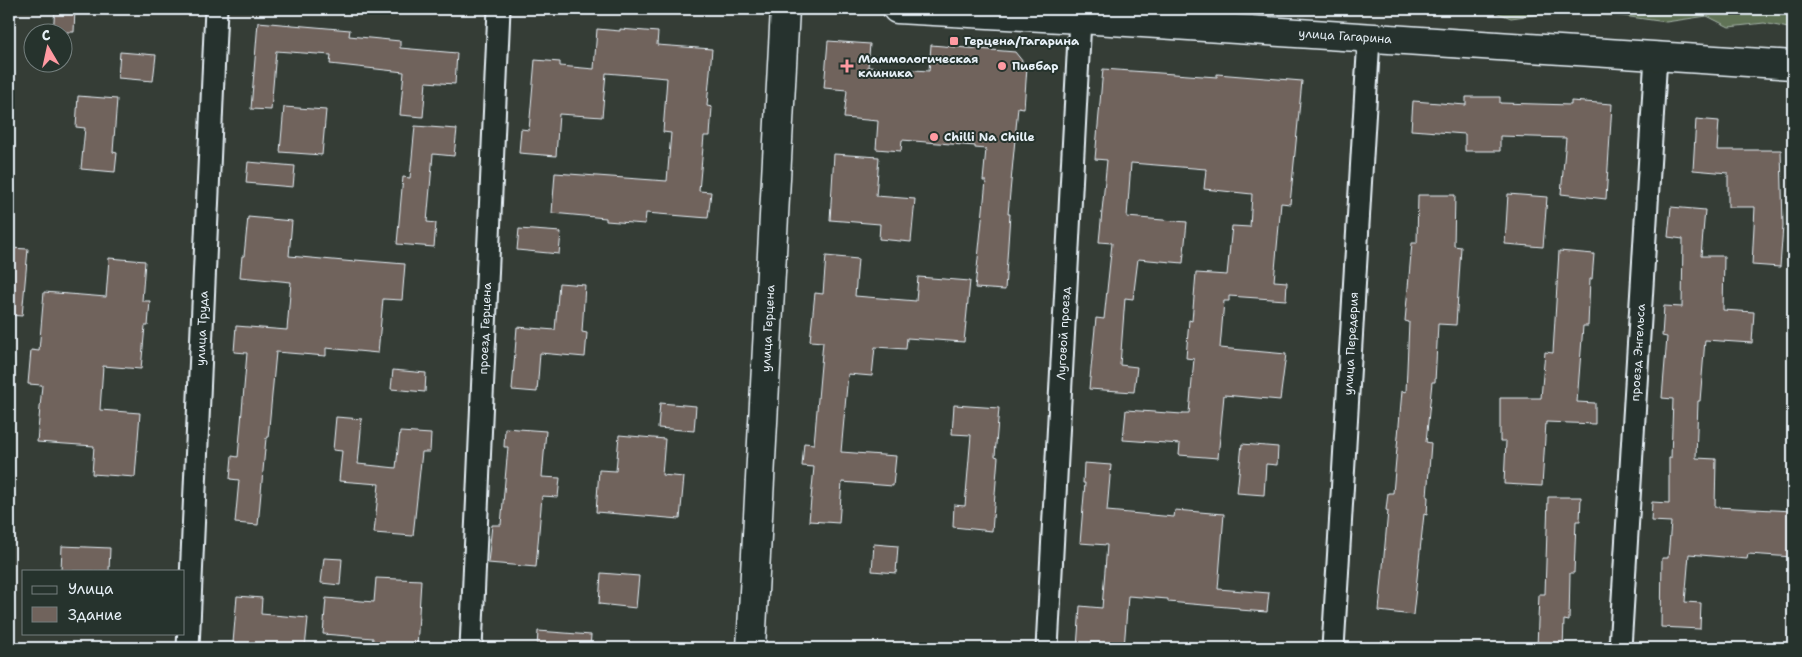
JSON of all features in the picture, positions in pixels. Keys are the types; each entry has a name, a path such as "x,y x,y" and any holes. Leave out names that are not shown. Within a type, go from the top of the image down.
{"street":[{"name":"улица Труда","path":"188,648 216,9"},
{"name":"проезд Герцена","path":"471,648 499,9"},
{"name":"улица Герцена","path":"751,648 784,9"},
{"name":"улица Гагарина","path":"897,9 1793,65"},
{"name":"Луговой проезд","path":"1047,648 1080,19"},
{"name":"улица Передерия","path":"1333,648 1369,38"},
{"name":"проезд Энгельса","path":"1620,648 1656,56"}],"green space":[{"path":"1488,9 1793,9 1793,29 1764,23 1729,27 1707,16 1666,22 1623,16 1555,12 1511,18"}],"building":[{"path":"55,9 75,9 74,32 72,32 72,22 54,22"},
{"path":"258,22 350,30 349,36 400,41 400,48 457,53 455,84 426,82 423,117 400,115 404,72 330,64 331,55 276,51 271,110 251,109"},
{"path":"597,29 658,32 657,45 712,49 707,106 712,107 710,136 704,136 699,191 711,192 708,218 646,213 645,224 606,221 606,218 552,213 555,173 667,181 671,133 663,132 667,78 606,73 602,117 559,114 556,156 519,153 521,129 529,130 535,60 560,62 560,66 594,69"},
{"path":"828,41 870,44 868,67 929,71 931,45 1015,52 1027,67 1024,108 1018,107 1008,214 1010,214 1005,290 975,288 986,181 983,181 986,149 975,148 975,146 902,140 901,151 876,149 878,121 844,118 847,90 824,88"},
{"path":"120,52 156,55 153,81 118,78"},
{"path":"1103,69 1217,77 1217,74 1302,81 1290,204 1281,203 1274,281 1287,282 1286,300 1229,296 1229,301 1224,301 1220,348 1286,354 1280,400 1224,395 1218,458 1179,455 1180,444 1123,440 1126,410 1189,413 1194,359 1186,358 1189,320 1192,321 1196,273 1227,275 1232,226 1250,227 1252,194 1204,189 1206,169 1131,163 1127,217 1187,222 1183,263 1138,259 1133,299 1125,298 1120,365 1137,367 1134,392 1089,389 1096,318 1104,319 1112,243 1099,242 1107,160 1095,159"},
{"path":"78,96 117,99 113,152 117,153 115,172 81,169 85,128 76,127"},
{"path":"1466,97 1500,97 1500,103 1571,105 1571,101 1612,104 1606,199 1561,194 1566,138 1500,136 1500,151 1465,151 1465,134 1411,130 1413,101 1466,105"},
{"path":"284,107 326,110 322,155 280,152"},
{"path":"1696,119 1719,121 1717,150 1781,150 1783,226 1780,267 1752,265 1755,207 1728,207 1728,173 1693,170"},
{"path":"415,126 457,129 454,156 433,154 427,222 436,223 434,247 397,244 403,177 410,178"},
{"path":"834,154 879,157 876,196 915,199 911,242 879,239 880,224 830,220"},
{"path":"248,162 295,166 293,187 246,183"},
{"path":"1508,194 1547,197 1543,247 1505,244"},
{"path":"1418,195 1455,195 1454,246 1461,247 1456,325 1438,324 1435,382 1432,382 1426,442 1431,443 1427,515 1424,514 1413,615 1379,611 1388,493 1393,493 1402,391 1406,392 1409,322 1405,321 1412,243 1417,243"},
{"path":"1671,207 1705,210 1701,256 1724,256 1723,310 1754,312 1752,343 1705,340 1700,401 1698,401 1696,458 1716,459 1715,507 1793,511 1793,557 1748,554 1747,559 1689,554 1685,602 1701,603 1700,629 1661,627 1662,558 1668,558 1671,522 1651,521 1652,502 1669,503 1669,458 1671,458 1673,399 1662,398 1667,337 1662,336 1664,306 1682,307 1683,239 1668,237"},
{"path":"248,217 292,221 289,256 405,264 402,300 383,299 378,353 326,348 326,356 276,352 258,525 235,523 239,480 230,479 232,456 238,457 247,353 234,352 236,326 287,330 291,282 240,277"},
{"path":"519,229 561,232 559,254 517,250"},
{"path":"9,248 28,249 22,316 9,315"},
{"path":"1559,251 1594,254 1592,279 1590,279 1588,326 1583,326 1577,402 1595,403 1595,424 1546,422 1542,486 1504,484 1506,441 1500,441 1500,398 1541,398 1545,352 1553,353"},
{"path":"826,256 858,259 855,296 916,301 918,277 970,281 964,342 907,338 906,349 875,347 872,376 848,374 841,452 896,456 893,486 842,482 839,523 809,521 814,467 802,466 804,443 814,444 823,342 810,341 815,293 823,294"},
{"path":"109,258 145,261 142,301 150,301 148,326 145,326 141,369 103,366 100,410 140,413 135,477 92,474 94,446 37,442 42,385 28,384 31,350 39,351 44,292 106,297"},
{"path":"559,283 585,285 582,332 587,333 585,357 540,353 537,392 512,390 517,327 555,330"},
{"path":"393,370 426,373 425,392 391,389"},
{"path":"660,403 696,406 694,431 658,428"},
{"path":"954,405 999,408 995,456 998,457 992,531 953,527 954,505 965,506 971,435 952,434"},
{"path":"336,417 362,419 358,464 396,468 400,432 431,434 430,452 422,452 413,536 374,533 379,484 339,481 342,451 333,450"},
{"path":"505,428 546,431 542,477 560,478 558,497 542,496 536,567 488,563 492,525 501,525 508,447 504,447"},
{"path":"619,435 665,439 662,475 684,477 680,519 596,512 599,470 616,471"},
{"path":"1242,444 1278,447 1277,465 1266,464 1264,495 1237,493"},
{"path":"1084,463 1111,465 1107,511 1174,517 1175,510 1224,514 1218,589 1269,593 1267,612 1168,602 1168,599 1128,596 1124,648 1077,648 1080,606 1102,608 1107,545 1080,543 1085,483 1083,483"},
{"path":"1548,497 1581,497 1580,521 1576,521 1574,573 1570,573 1569,621 1564,620 1563,648 1537,648 1539,594 1545,594"},
{"path":"874,544 898,546 896,573 872,571"},
{"path":"62,546 110,548 109,570 61,570"},
{"path":"324,558 342,559 340,585 321,583"},
{"path":"601,573 639,576 636,608 599,604"},
{"path":"376,578 421,580 417,648 372,648 373,638 323,634 326,598 374,602"},
{"path":"237,596 262,598 261,614 308,618 305,648 276,648 276,646 233,643"},
{"path":"538,631 591,635 590,648 537,648"}],"place":[{"name":"Герцена/Гагарина","path":"954,41"},
{"name":"Маммологическая клиника","path":"847,66"},
{"name":"Пивбар","path":"1002,66"},
{"name":"Chilli Na Chille","path":"934,137"}]}
